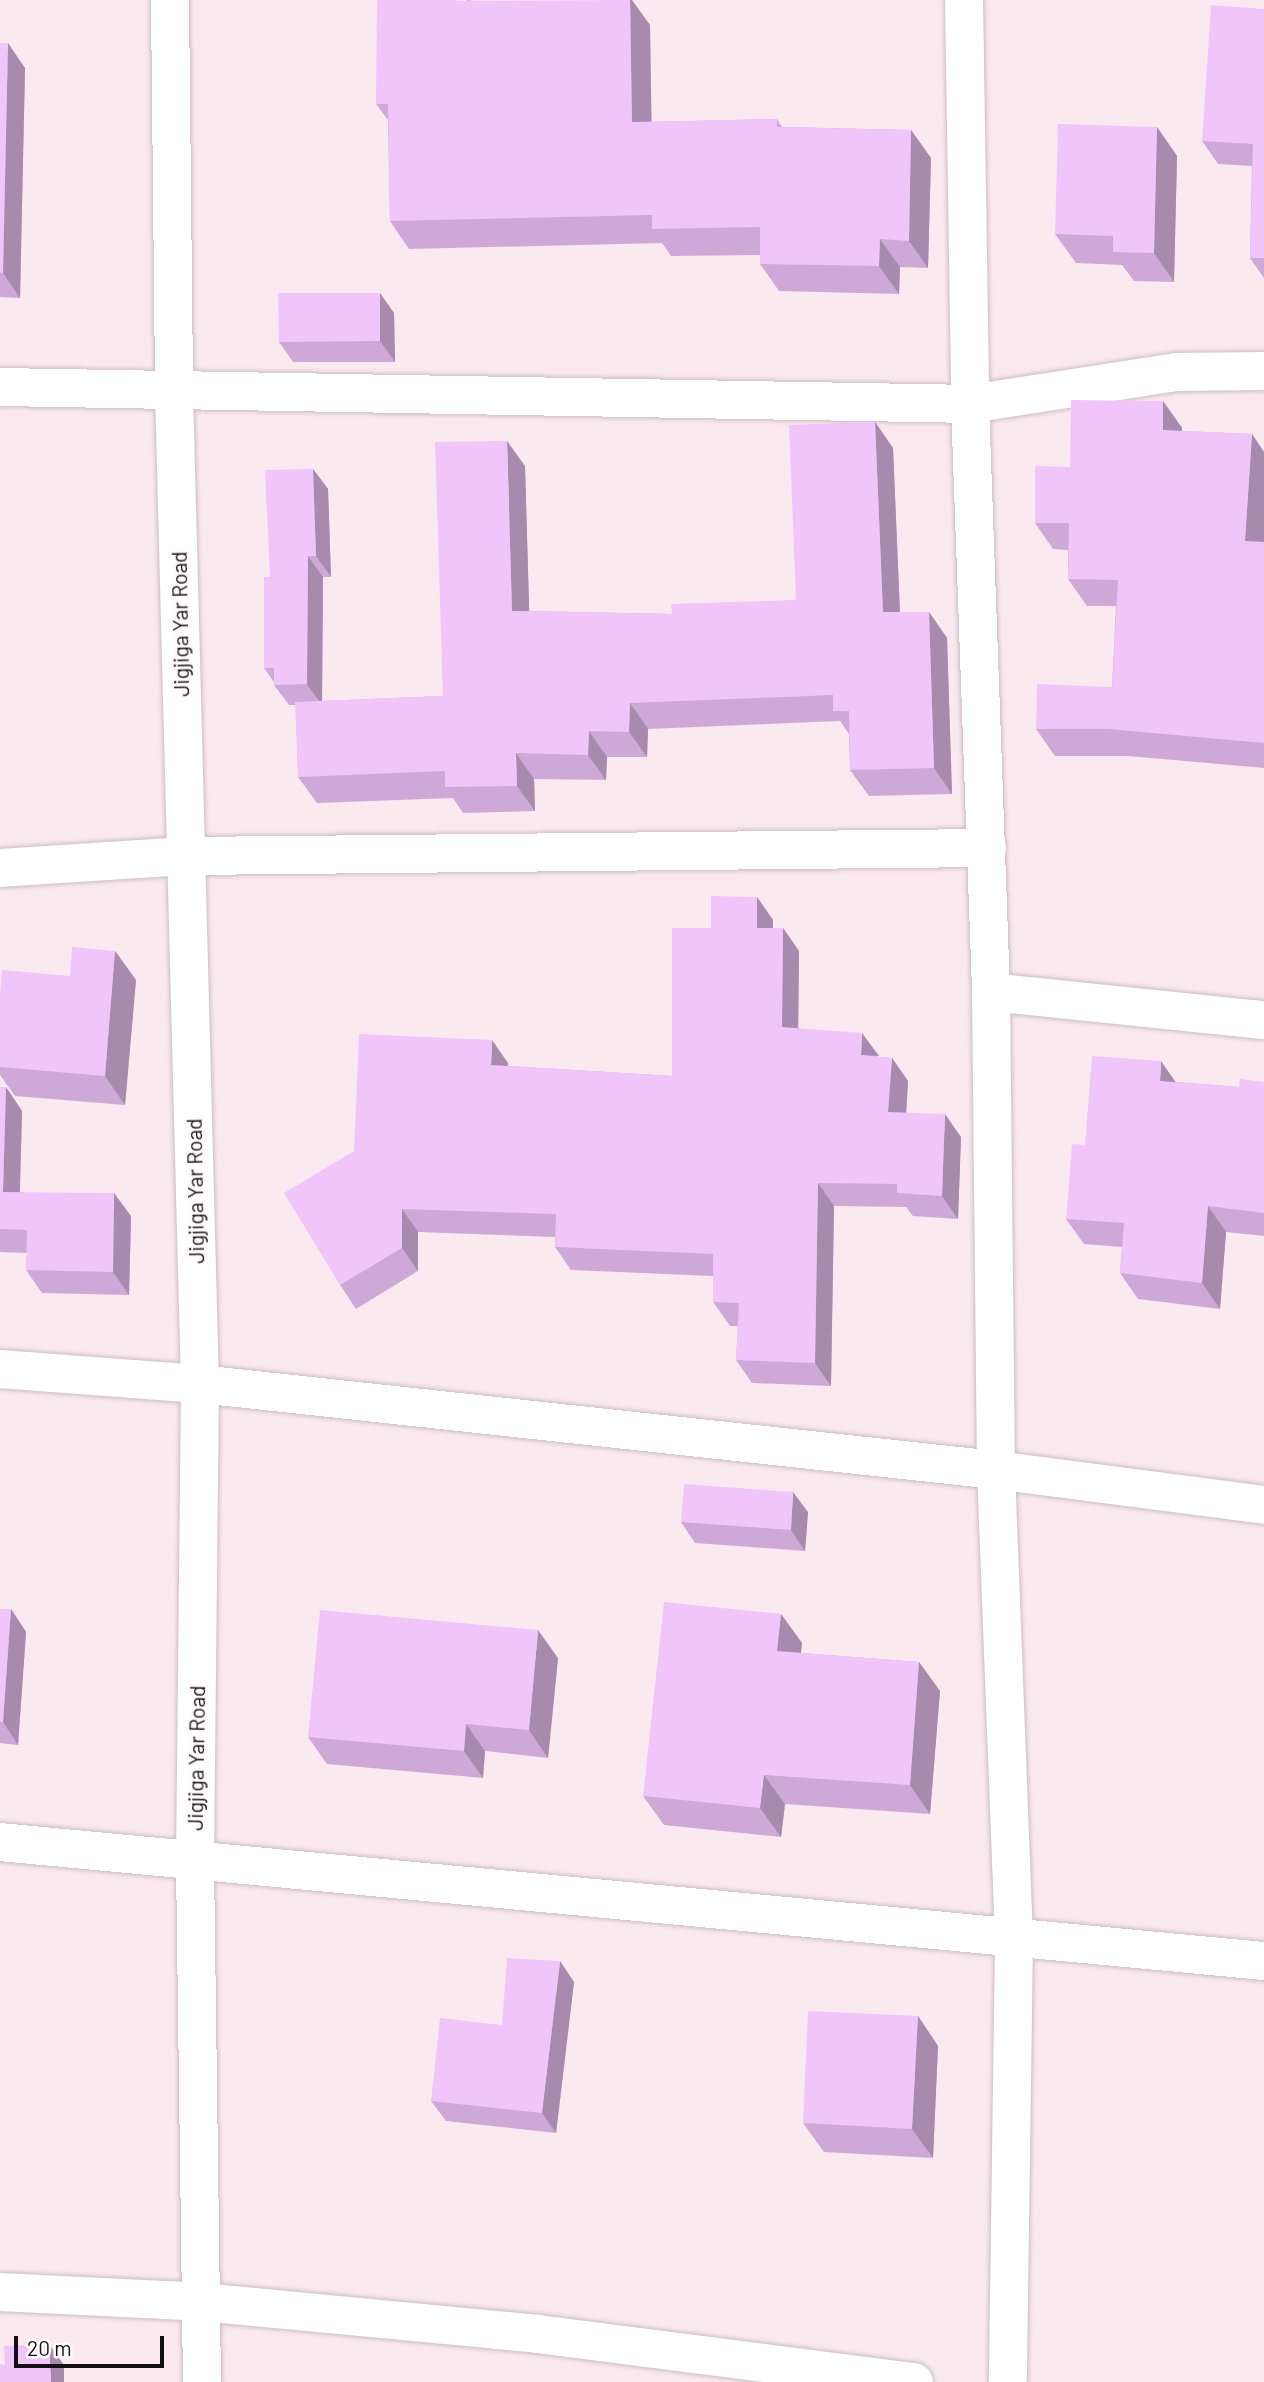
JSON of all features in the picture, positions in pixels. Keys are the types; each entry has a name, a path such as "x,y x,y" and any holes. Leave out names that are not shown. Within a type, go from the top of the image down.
{"street":[{"name":"Jigjiga Yar Road","path":"170,0 174,392 200,1384 195,1862 202,2382"},
{"path":"964,0 970,404 991,992 996,1471 1014,1940 1007,2382"},
{"path":"0,387 970,404 1177,372 1264,371"},
{"path":"0,868 186,856 987,848"},
{"path":"991,992 1264,1020"},
{"path":"0,1369 200,1384 996,1471 1264,1505"},
{"path":"0,1842 1014,1940 1264,1961"},
{"path":"0,2292 201,2302 538,2334 914,2382"}],"building":[{"path":"377,0 630,0 632,122 777,119 777,127 911,130 909,241 880,239 879,266 760,264 760,227 652,229 652,215 390,221 388,104 376,104"},
{"path":"1211,5 1264,9 1264,258 1250,258 1253,144 1202,141"},
{"path":"0,43 8,43 3,273 0,273"},
{"path":"1058,124 1157,127 1154,253 1113,252 1113,236 1055,234"},
{"path":"278,293 380,293 380,341 279,342"},
{"path":"1071,400 1163,401 1163,430 1252,434 1245,541 1264,542 1264,743 1109,729 1036,729 1037,684 1112,687 1118,580 1068,579 1069,523 1035,523 1035,466 1070,467"},
{"path":"875,422 883,612 929,612 934,768 850,770 849,711 833,711 833,695 630,703 629,732 589,731 588,755 516,753 517,786 445,787 445,771 298,777 295,702 443,696 435,442 507,441 512,611 672,614 671,604 796,600 789,425"},
{"path":"313,469 316,556 308,556 307,684 274,685 274,668 264,668 264,577 270,577 265,470"},
{"path":"711,896 757,897 757,928 783,928 782,1027 862,1033 861,1055 892,1058 888,1112 945,1114 942,1196 897,1193 897,1184 818,1183 815,1363 736,1360 739,1303 713,1302 713,1254 555,1247 556,1214 402,1209 402,1248 340,1285 284,1193 354,1151 359,1034 492,1040 491,1065 672,1076 672,928 711,928"},
{"path":"72,947 115,951 105,1076 0,1067 2,970 70,976"},
{"path":"1092,1056 1161,1061 1160,1081 1239,1087 1240,1079 1264,1082 1264,1213 1208,1206 1202,1283 1120,1273 1124,1223 1066,1219 1072,1144 1085,1145"},
{"path":"0,1087 6,1087 3,1192 114,1193 113,1272 26,1270 27,1230 0,1229"},
{"path":"684,1484 793,1492 791,1530 681,1522"},
{"path":"664,1602 781,1614 777,1651 919,1662 910,1785 764,1775 760,1808 643,1796"},
{"path":"0,1609 11,1609 3,1722 0,1722"},
{"path":"320,1610 538,1630 529,1730 466,1724 464,1751 308,1737"},
{"path":"507,1958 560,1961 542,2113 431,2101 440,2018 502,2025"},
{"path":"808,2011 918,2016 912,2129 803,2123"},
{"path":"49,2344 51,2382 0,2382 0,2364 5,2365 4,2346"}]}
